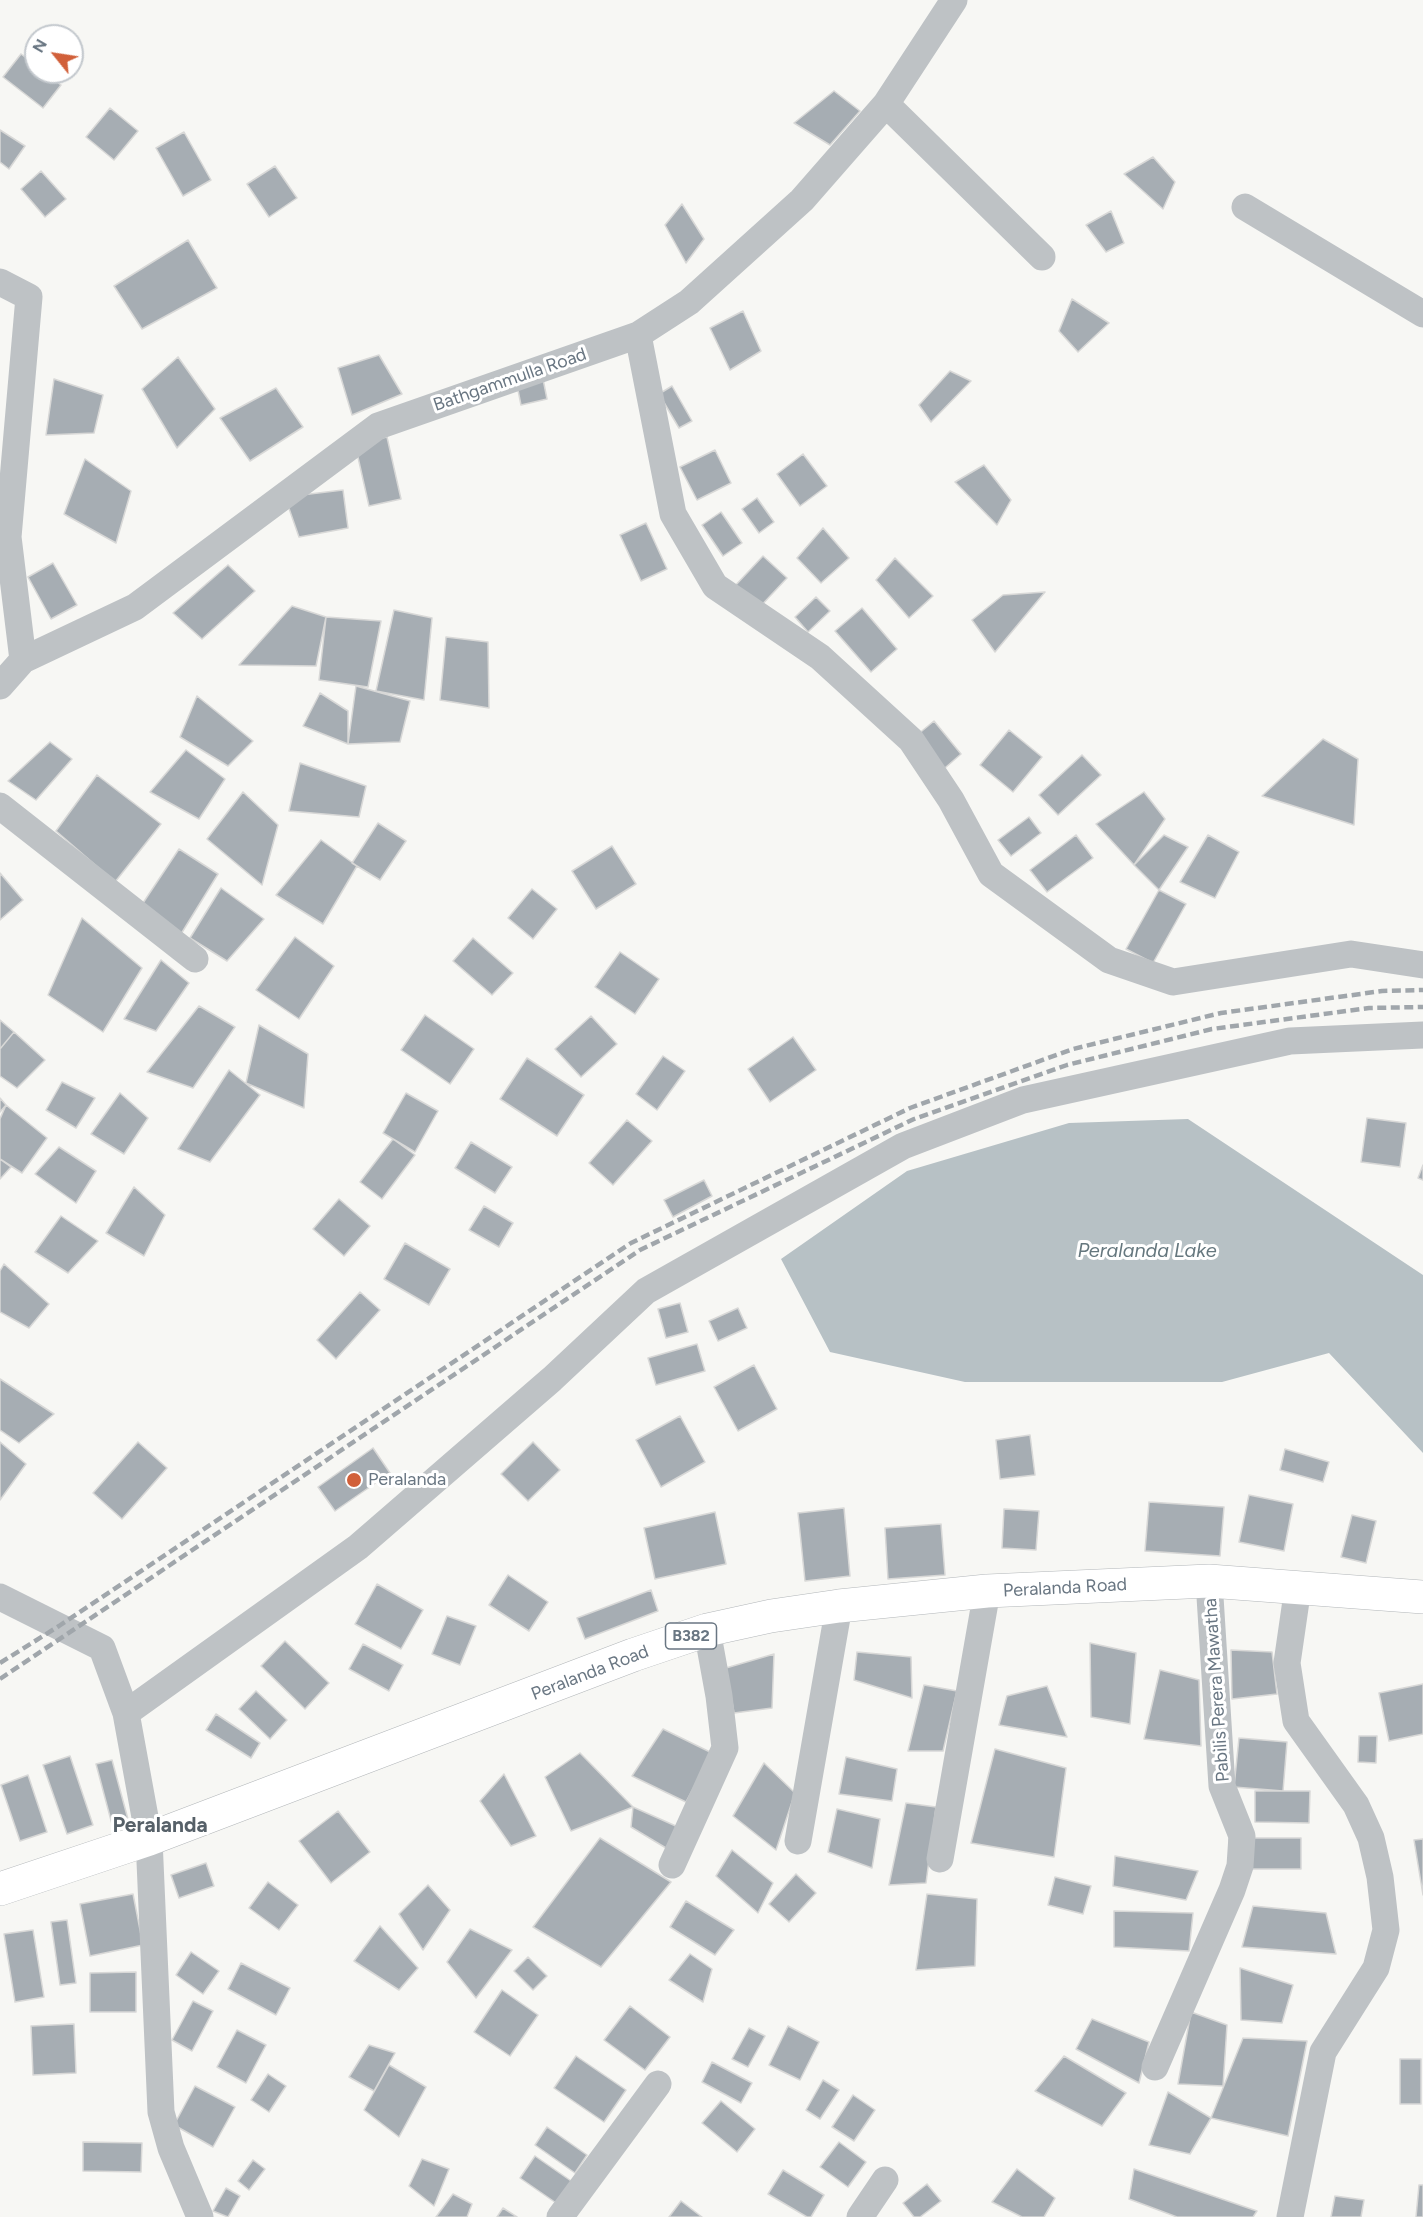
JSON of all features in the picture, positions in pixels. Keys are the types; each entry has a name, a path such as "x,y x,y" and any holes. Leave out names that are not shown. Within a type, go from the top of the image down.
{"main road":[{"name":"Peralanda Road","path":"0,1889 149,1839 633,1655 707,1630 771,1616 839,1606 987,1591 1209,1581 1423,1597"}],"street":[{"name":"Bathgammulla Road","path":"0,686 23,660 135,607 378,426 638,335 689,302 802,200 886,104 954,0"},
{"path":"886,104 1042,257"},
{"path":"1245,207 1423,314"},
{"path":"0,282 29,297 8,537 23,660"},
{"path":"638,335 673,514 715,586 820,657 911,740 951,800 991,874 1109,960 1173,982 1351,954 1423,965"},
{"path":"0,806 195,959"},
{"path":"126,1713 358,1548 552,1379 646,1291 903,1146 1023,1100 1290,1041 1423,1035"},
{"name":"Pabilis Perera Mawatha","path":"1155,2067 1232,1890 1239,1866 1242,1836 1222,1786 1209,1581"},
{"path":"1290,2217 1323,2052 1376,1968 1386,1930 1380,1877 1371,1838 1356,1805 1296,1722 1287,1663 1298,1587"},
{"path":"940,1858 987,1591"},
{"path":"0,1596 102,1648 126,1713 149,1839 161,2112 171,2148 200,2217"},
{"path":"798,1841 839,1606"},
{"path":"672,1865 725,1748 719,1696 707,1630"},
{"path":"560,2217 658,2084"},
{"path":"860,2217 885,2180"}],"water":[{"name":"Peralanda Lake","path":"1188,1119 1423,1275 1423,1453 1329,1353 1222,1382 965,1382 830,1352 781,1259 907,1171 1069,1123"}],"building":[{"path":"21,54 24,56 24,84 61,85 43,108 3,77"},
{"path":"834,91 860,111 830,145 794,123"},
{"path":"110,108 138,131 114,160 86,137"},
{"path":"0,130 25,146 9,169 0,162"},
{"path":"184,132 211,180 183,196 156,148"},
{"path":"1153,157 1175,182 1163,209 1124,174"},
{"path":"275,166 297,198 269,217 247,184"},
{"path":"41,171 66,199 45,217 21,189"},
{"path":"682,204 704,239 686,263 665,225"},
{"path":"1111,211 1124,243 1106,252 1086,225"},
{"path":"188,240 217,288 142,329 114,286"},
{"path":"1072,299 1109,323 1078,352 1059,331"},
{"path":"743,311 761,351 730,370 710,328"},
{"path":"379,355 402,394 352,415 338,368"},
{"path":"178,357 215,409 177,448 142,389"},
{"path":"541,369 547,399 521,405 515,375"},
{"path":"950,371 971,381 931,422 919,405"},
{"path":"54,379 103,395 94,433 46,435"},
{"path":"672,386 692,421 679,428 659,394"},
{"path":"276,388 303,427 250,461 220,418"},
{"path":"387,437 401,499 369,506 355,444"},
{"path":"715,450 731,483 697,500 680,467"},
{"path":"803,454 827,486 800,506 777,474"},
{"path":"85,459 131,491 116,543 64,514"},
{"path":"984,465 1011,500 997,525 955,482"},
{"path":"343,490 348,528 299,537 285,497"},
{"path":"757,498 774,522 759,533 742,509"},
{"path":"721,512 742,543 723,556 702,525"},
{"path":"646,523 667,569 641,581 620,535"},
{"path":"823,528 849,558 821,583 797,558"},
{"path":"763,556 787,578 757,610 733,588"},
{"path":"895,558 933,596 909,618 876,580"},
{"path":"53,563 77,605 51,619 28,577"},
{"path":"228,565 255,591 202,639 173,613"},
{"path":"1045,592 995,652 972,620 1003,595"},
{"path":"816,597 830,611 808,632 795,617"},
{"path":"292,606 326,617 316,666 239,665"},
{"path":"862,608 897,649 871,672 835,631"},
{"path":"394,610 432,618 424,700 376,691"},
{"path":"326,617 381,621 368,687 319,680"},
{"path":"446,637 488,642 489,708 440,700"},
{"path":"356,686 410,701 400,742 348,744"},
{"path":"320,693 348,711 348,744 303,726"},
{"path":"197,696 253,741 228,766 180,737"},
{"path":"934,721 961,754 938,774 911,740"},
{"path":"1009,730 1042,757 1013,792 980,765"},
{"path":"1323,739 1358,759 1354,825 1262,796"},
{"path":"50,742 72,759 36,800 8,781"},
{"path":"186,750 225,779 199,819 150,792"},
{"path":"1082,755 1101,775 1058,815 1039,795"},
{"path":"300,763 366,786 359,817 289,811"},
{"path":"97,775 161,824 115,882 56,831"},
{"path":"243,792 278,825 262,885 207,839"},
{"path":"1144,792 1165,819 1134,865 1096,824"},
{"path":"1029,817 1041,833 1011,856 998,840"},
{"path":"378,823 406,841 380,880 352,863"},
{"path":"1076,835 1093,858 1047,892 1030,870"},
{"path":"1164,835 1188,847 1159,890 1134,865"},
{"path":"1208,835 1239,852 1215,898 1180,882"},
{"path":"321,840 357,866 323,924 276,895"},
{"path":"612,846 636,884 596,909 572,871"},
{"path":"179,849 218,874 181,934 141,906"},
{"path":"0,873 23,900 0,920"},
{"path":"221,888 264,919 227,961 190,938"},
{"path":"532,889 557,909 533,939 508,918"},
{"path":"1159,890 1186,904 1153,963 1126,949"},
{"path":"82,918 142,968 103,1032 48,995"},
{"path":"295,937 334,966 299,1019 256,990"},
{"path":"473,938 513,973 492,995 453,961"},
{"path":"620,952 659,979 635,1014 595,987"},
{"path":"161,960 189,983 156,1031 124,1019"},
{"path":"199,1006 235,1027 193,1088 147,1072"},
{"path":"425,1015 474,1049 450,1084 401,1050"},
{"path":"591,1016 617,1044 581,1077 555,1049"},
{"path":"0,1020 14,1032 0,1049"},
{"path":"259,1025 308,1054 304,1108 246,1083"},
{"path":"14,1032 45,1060 17,1088 0,1076 0,1049"},
{"path":"793,1037 816,1070 770,1102 748,1069"},
{"path":"663,1056 685,1071 657,1110 636,1094"},
{"path":"527,1058 584,1095 557,1136 500,1099"},
{"path":"229,1070 260,1095 210,1162 178,1149"},
{"path":"62,1082 95,1098 76,1128 46,1110"},
{"path":"120,1093 148,1118 124,1154 91,1134"},
{"path":"406,1093 438,1111 415,1152 383,1133"},
{"path":"0,1098 6,1105 0,1112"},
{"path":"6,1105 47,1138 22,1173 0,1159 0,1119"},
{"path":"1367,1118 1406,1123 1400,1167 1361,1162"},
{"path":"627,1120 652,1141 613,1185 589,1163"},
{"path":"393,1139 415,1155 382,1199 360,1182"},
{"path":"471,1142 512,1167 495,1193 455,1168"},
{"path":"59,1147 96,1171 76,1203 35,1174"},
{"path":"0,1159 11,1167 0,1179"},
{"path":"1423,1165 1423,1180 1418,1178"},
{"path":"704,1180 712,1196 673,1217 664,1200"},
{"path":"134,1187 165,1215 144,1256 106,1233"},
{"path":"339,1199 370,1226 344,1256 313,1229"},
{"path":"484,1206 513,1223 499,1247 469,1230"},
{"path":"61,1216 98,1241 68,1273 35,1252"},
{"path":"405,1243 450,1269 429,1305 384,1279"},
{"path":"4,1264 49,1304 29,1328 0,1312 0,1271"},
{"path":"360,1292 380,1310 336,1359 317,1340"},
{"path":"680,1303 688,1332 666,1338 658,1309"},
{"path":"738,1308 747,1328 718,1341 709,1321"},
{"path":"697,1344 705,1371 656,1385 648,1358"},
{"path":"754,1365 777,1409 738,1431 714,1387"},
{"path":"0,1379 54,1414 19,1443 0,1430"},
{"path":"680,1416 705,1462 661,1487 636,1440"},
{"path":"1030,1435 1035,1475 1000,1479 996,1440"},
{"path":"0,1442 26,1464 0,1500"},
{"path":"138,1442 167,1468 122,1519 93,1493"},
{"path":"533,1442 560,1470 528,1501 501,1474"},
{"name":"Peralanda","path":"373,1448 390,1473 335,1511 318,1487"},
{"path":"1285,1449 1329,1462 1323,1482 1280,1470"},
{"path":"1249,1495 1293,1504 1284,1551 1239,1542"},
{"path":"1149,1502 1224,1507 1220,1556 1145,1551"},
{"path":"844,1508 850,1576 805,1581 798,1513"},
{"path":"1004,1509 1039,1511 1036,1550 1002,1548"},
{"path":"715,1512 726,1564 655,1579 644,1528"},
{"path":"1352,1515 1376,1521 1366,1563 1341,1557"},
{"path":"941,1524 945,1575 888,1579 885,1528"},
{"path":"508,1575 548,1602 529,1631 489,1605"},
{"path":"377,1584 423,1610 401,1649 355,1624"},
{"path":"651,1590 658,1611 585,1639 577,1618"},
{"path":"447,1616 476,1626 460,1665 432,1654"},
{"path":"285,1641 329,1683 305,1709 261,1666"},
{"path":"1090,1643 1136,1653 1130,1724 1091,1717"},
{"path":"363,1644 403,1665 389,1691 349,1669"},
{"path":"1231,1650 1272,1652 1277,1694 1232,1699"},
{"path":"857,1652 911,1657 912,1698 854,1680"},
{"path":"774,1654 772,1708 734,1713 726,1668"},
{"path":"1160,1670 1199,1680 1201,1746 1144,1739"},
{"path":"1423,1684 1423,1734 1389,1741 1379,1693"},
{"path":"924,1685 957,1691 943,1751 908,1751"},
{"path":"1047,1686 1067,1737 999,1725 1007,1696"},
{"path":"256,1691 287,1720 270,1739 239,1709"},
{"path":"216,1714 260,1743 251,1758 206,1730"},
{"path":"663,1729 712,1753 686,1802 632,1776"},
{"path":"1359,1736 1377,1736 1376,1763 1358,1762"},
{"path":"1239,1738 1287,1742 1283,1791 1234,1787"},
{"path":"995,1749 1066,1768 1054,1857 971,1843"},
{"path":"580,1753 633,1807 571,1831 545,1777"},
{"path":"70,1756 93,1825 67,1834 43,1765"},
{"path":"846,1757 897,1769 892,1801 839,1794"},
{"path":"112,1760 129,1823 113,1828 96,1764"},
{"path":"764,1763 795,1793 776,1850 733,1816"},
{"path":"504,1774 536,1836 511,1846 480,1801"},
{"path":"28,1775 47,1832 20,1841 1,1785"},
{"path":"1255,1791 1310,1791 1309,1823 1255,1822"},
{"path":"906,1803 936,1807 926,1883 889,1885"},
{"path":"633,1807 678,1827 666,1848 631,1827"},
{"path":"837,1809 880,1819 872,1868 828,1852"},
{"path":"338,1811 370,1852 331,1883 299,1841"},
{"path":"600,1838 671,1882 601,1967 533,1927"},
{"path":"1229,1838 1301,1838 1301,1869 1229,1869"},
{"path":"1423,1839 1423,1895 1414,1840"},
{"path":"732,1850 773,1883 758,1913 716,1876"},
{"path":"1115,1856 1198,1871 1186,1900 1113,1886"},
{"path":"206,1863 214,1886 179,1898 171,1875"},
{"path":"796,1874 816,1893 789,1922 769,1904"},
{"path":"1055,1877 1091,1886 1083,1914 1048,1905"},
{"path":"268,1882 298,1905 279,1930 249,1908"},
{"path":"428,1885 450,1910 423,1950 399,1914"},
{"path":"133,1894 143,1945 90,1956 80,1904"},
{"path":"927,1894 977,1899 975,1966 916,1970"},
{"path":"686,1901 734,1930 715,1955 670,1927"},
{"path":"1253,1906 1326,1913 1336,1954 1242,1947"},
{"path":"1114,1911 1193,1913 1189,1951 1114,1947"},
{"path":"67,1920 76,1983 60,1985 51,1922"},
{"path":"380,1926 418,1968 399,1990 354,1961"},
{"path":"470,1929 512,1950 476,1998 447,1962"},
{"path":"33,1930 44,1997 15,2002 4,1934"},
{"path":"191,1952 219,1971 203,1994 176,1975"},
{"path":"690,1954 712,1969 703,2002 669,1980"},
{"path":"528,1957 547,1976 533,1990 514,1971"},
{"path":"241,1963 290,1988 276,2015 228,1989"},
{"path":"1240,1968 1293,1985 1282,2023 1241,2020"},
{"path":"136,1972 136,2012 90,2012 90,1973"},
{"path":"502,1990 538,2015 510,2056 474,2032"},
{"path":"193,2001 213,2011 192,2051 172,2040"},
{"path":"630,2006 670,2037 645,2070 604,2040"},
{"path":"1191,2012 1227,2025 1223,2086 1178,2084"},
{"path":"1092,2019 1149,2042 1139,2083 1076,2049"},
{"path":"74,2024 76,2073 33,2075 31,2026"},
{"path":"788,2026 819,2042 800,2080 769,2065"},
{"path":"749,2028 765,2036 748,2067 732,2059"},
{"path":"237,2030 266,2045 246,2083 217,2067"},
{"path":"1243,2038 1307,2041 1288,2136 1211,2118"},
{"path":"369,2045 395,2053 374,2091 349,2077"},
{"path":"576,2056 626,2090 604,2122 554,2088"},
{"path":"1064,2056 1126,2093 1102,2126 1035,2091"},
{"path":"1400,2059 1421,2059 1421,2104 1400,2104"},
{"path":"712,2062 752,2083 741,2103 702,2082"},
{"path":"389,2065 426,2087 399,2137 364,2110"},
{"path":"268,2074 286,2086 269,2112 251,2100"},
{"path":"823,2080 839,2090 820,2119 806,2110"},
{"path":"195,2086 235,2107 213,2147 174,2125"},
{"path":"1168,2092 1211,2118 1190,2154 1149,2145"},
{"path":"853,2095 875,2110 854,2141 832,2127"},
{"path":"721,2101 755,2129 737,2152 702,2123"},
{"path":"547,2127 587,2155 575,2173 535,2145"},
{"path":"83,2142 142,2143 141,2172 83,2171"},
{"path":"839,2142 866,2162 848,2187 820,2167"},
{"path":"535,2156 574,2183 559,2205 520,2178"},
{"path":"422,2159 449,2169 434,2206 409,2186"},
{"path":"253,2160 265,2169 249,2190 238,2181"},
{"path":"1017,2169 1055,2198 1044,2217 1022,2217 992,2202"},
{"path":"1134,2169 1257,2211 1253,2217 1177,2217 1129,2199"},
{"path":"783,2170 824,2195 811,2217 807,2217 768,2194"},
{"path":"927,2184 941,2201 920,2217 914,2217 903,2203"},
{"path":"1419,2185 1423,2185 1423,2217 1416,2217"},
{"path":"226,2188 240,2196 228,2217 213,2211"},
{"path":"453,2194 472,2204 467,2217 436,2217"},
{"path":"1335,2196 1364,2200 1361,2217 1331,2217"},
{"path":"681,2201 702,2217 669,2217"},
{"path":"503,2208 517,2217 497,2217"}],"railway":[{"path":"0,1663 59,1626 631,1243 910,1108 1073,1049 1221,1013 1382,991 1423,990"},
{"path":"0,1679 640,1250 914,1119 1067,1065 1212,1029 1369,1008 1423,1007"}],"place":[{"name":"Peralanda","path":"354,1480"}],"district":[{"name":"Peralanda","path":"160,1826"}]}
